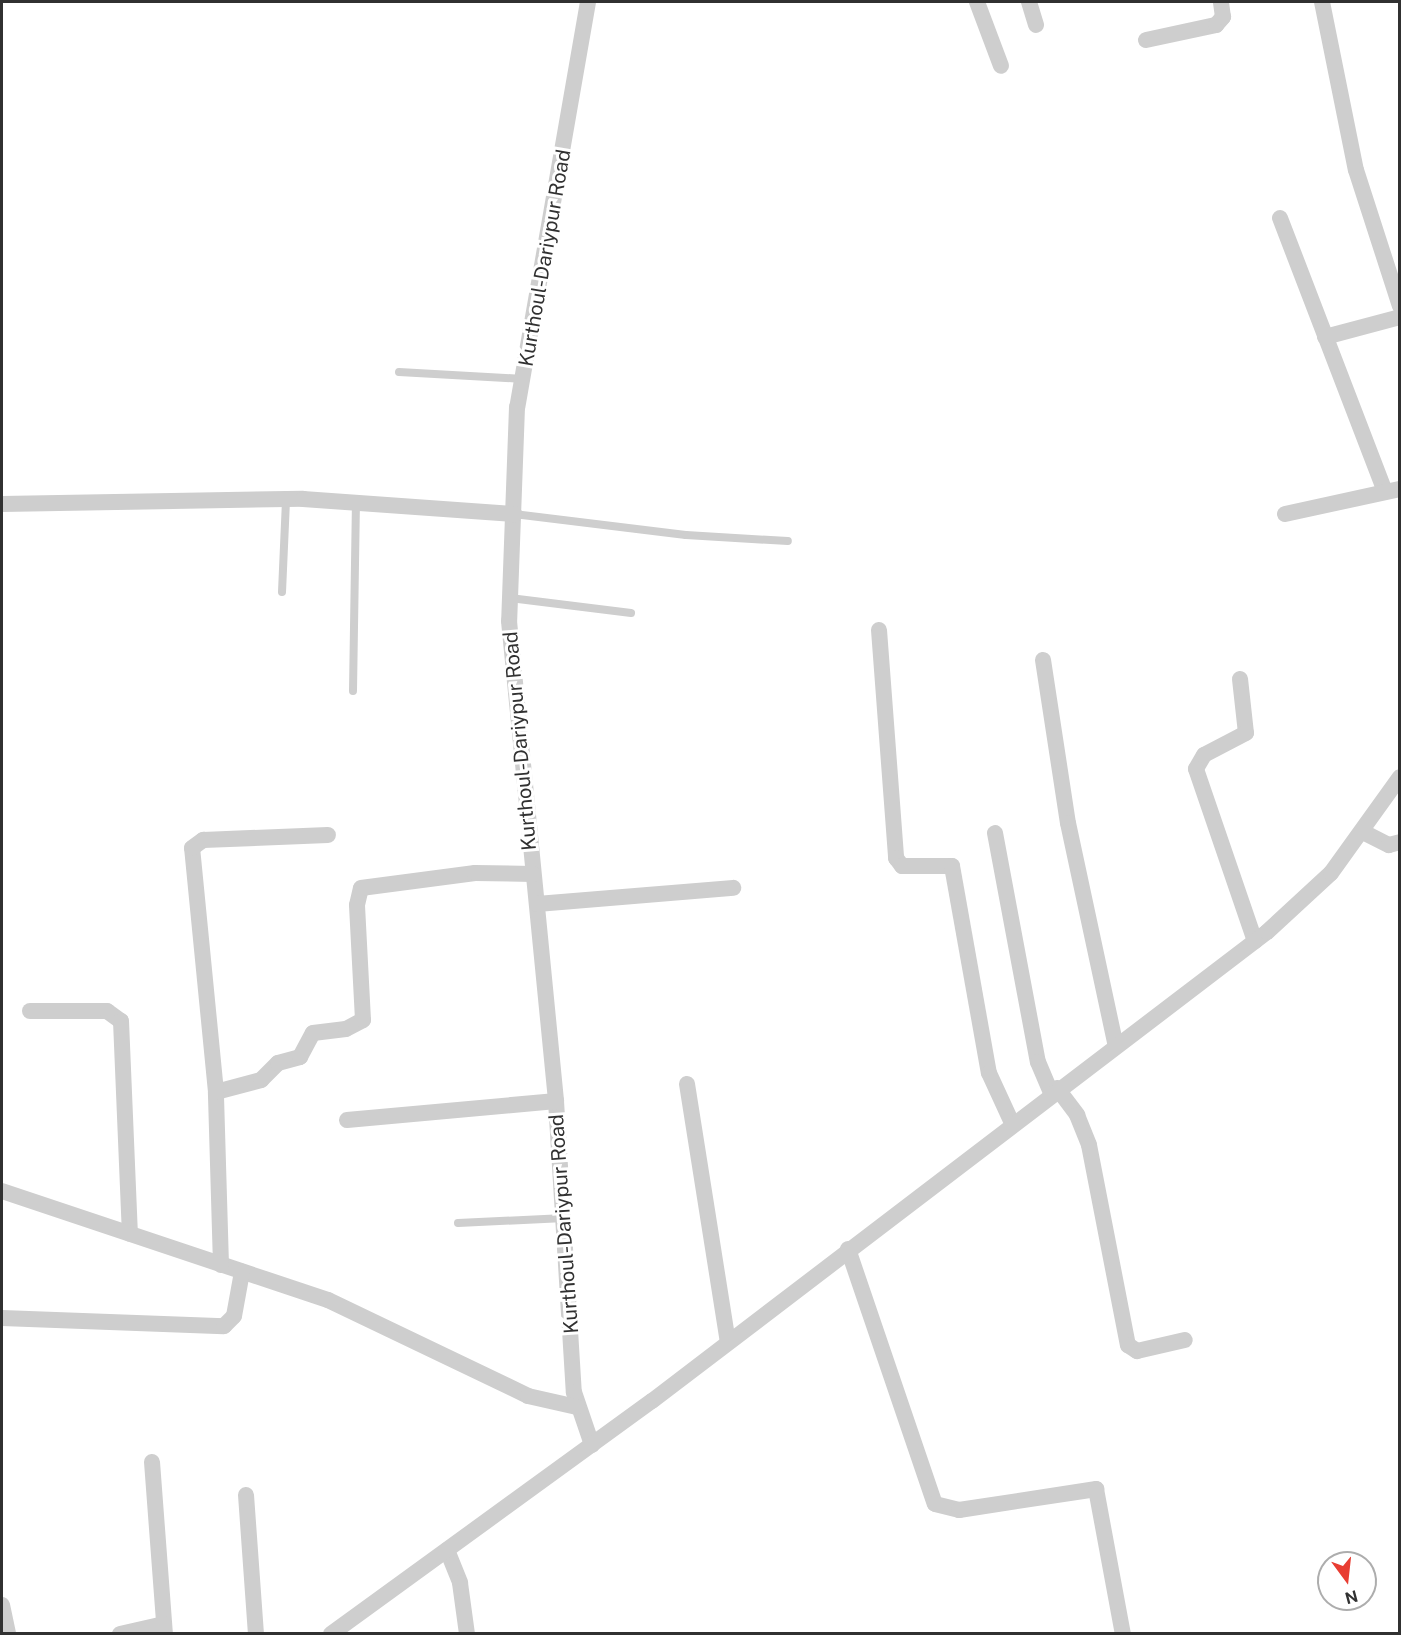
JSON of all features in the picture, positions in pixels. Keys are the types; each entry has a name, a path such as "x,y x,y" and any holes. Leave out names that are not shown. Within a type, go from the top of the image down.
{"street":[{"name":"Kurthoul-Dariypur Road","path":"588,2 514,441 514,514 510,598 511,673 556,1101 576,1407 592,1445"},
{"path":"977,2 1001,66"},
{"path":"1029,2 1036,25"},
{"path":"1146,40 1216,25 1222,17 1221,2"},
{"path":"1322,2 1356,170 1400,306"},
{"path":"1280,218 1325,337 1392,490 1285,514"},
{"path":"1325,337 1400,317"},
{"path":"2,504 286,500 356,502 514,514"},
{"path":"879,630 896,858 902,866 952,866 989,1073 1012,1123"},
{"path":"1043,660 1068,823 1115,1043"},
{"path":"1240,678 1246,734 1203,755 1196,769 1255,941"},
{"path":"331,1634 592,1445 1115,1043 1255,941 1298,906 1364,832 1400,777"},
{"path":"1364,832 1389,845 1400,842"},
{"path":"995,834 1038,1062 1054,1090 1081,1123 1089,1145 1128,1345 1144,1350 1185,1340"},
{"path":"221,1265 216,1092 192,848 202,840 328,835"},
{"path":"216,1092 261,1080 278,1063 302,1054 313,1033 346,1029 363,1020 357,905 361,888 464,874 533,874"},
{"path":"537,904 733,888"},
{"path":"30,1011 107,1011 121,1021 130,1234"},
{"path":"687,1084 728,1342"},
{"path":"347,1120 556,1101"},
{"path":"2,1191 366,1316 528,1396 576,1407"},
{"path":"848,1249 935,1504 959,1510 1096,1489 1123,1634"},
{"path":"2,1318 224,1326 234,1316 242,1272"},
{"path":"120,1634 164,1629 152,1462"},
{"path":"246,1495 256,1634"},
{"path":"447,1550 460,1583 467,1634"},
{"path":"2,1605 8,1634"}],"lane":[{"path":"399,372 524,379"},
{"path":"282,592 286,500"},
{"path":"352,691 356,502"},
{"path":"514,514 686,535 788,540"},
{"path":"510,598 631,614"},
{"path":"458,1223 565,1218"}]}
